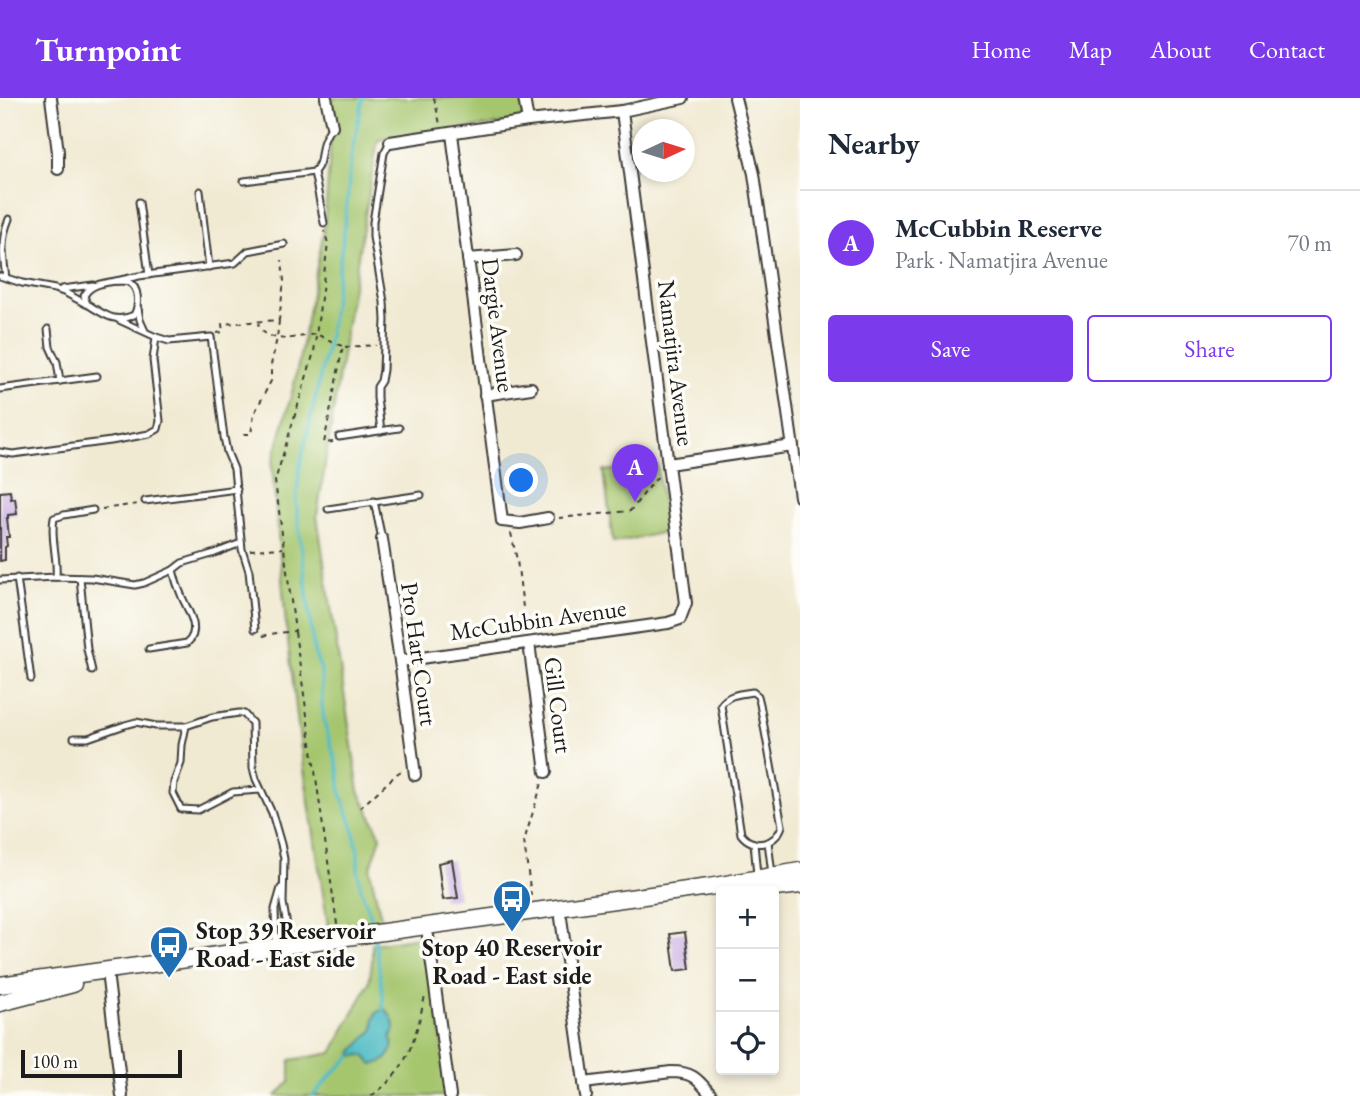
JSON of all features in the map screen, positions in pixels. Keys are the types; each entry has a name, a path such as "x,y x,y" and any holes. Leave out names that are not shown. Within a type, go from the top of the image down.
{"main road":[{"path":"5,983 107,975 560,913 761,882 800,872"},
{"path":"761,882 800,884"},
{"path":"427,931 532,911 560,913 716,897"},
{"path":"0,1003 107,975 340,938 357,941"},
{"path":"0,994 73,984"}],"street":[{"path":"51,98 58,169"},
{"path":"326,98 332,126"},
{"path":"524,98 528,121"},
{"path":"390,142 528,121 622,111 683,98"},
{"path":"735,98 754,174 800,497"},
{"name":"Namatjira Avenue","path":"622,111 687,603 680,619"},
{"name":"Dargie Avenue","path":"447,134 468,259 485,394 507,521"},
{"path":"468,259 516,255"},
{"path":"485,394 531,388"},
{"path":"668,464 793,446"},
{"path":"507,521 520,523 548,518"},
{"name":"Pro Hart Court","path":"382,539 414,769"},
{"name":"McCubbin Avenue","path":"400,661 668,623 680,619"},
{"name":"Gill Court","path":"529,643 546,772"},
{"path":"560,913 586,1096"},
{"path":"427,931 450,1096"},
{"path":"107,975 121,1096"},
{"path":"584,1083 684,1072 712,1096"}],"lane":[{"path":"244,181 314,172 321,163 321,151 332,126"},
{"path":"381,430 377,387 383,370 384,302 373,222 384,153 390,142"},
{"path":"314,172 324,223"},
{"path":"200,191 209,267"},
{"path":"139,202 149,275"},
{"path":"9,219 2,233 3,277 66,293 104,314 169,341 211,337 224,437 234,468 241,543 249,571 255,629"},
{"path":"55,289 235,263 248,251 284,244"},
{"path":"147,333 139,320 137,292 140,279 149,275"},
{"path":"116,281 127,281 137,292"},
{"path":"87,304 84,296 99,284"},
{"path":"119,320 134,315 138,308"},
{"path":"48,329 60,381"},
{"path":"0,452 13,454 111,441 149,434 158,429 160,421 153,360 156,337"},
{"path":"0,388 97,376"},
{"path":"340,437 399,428"},
{"path":"145,501 237,489"},
{"path":"328,509 421,495"},
{"path":"374,501 382,539"},
{"path":"56,577 52,527 54,518 93,510"},
{"path":"0,580 56,577 135,585 173,570 182,563 241,543"},
{"path":"149,649 187,643 194,634 190,610 180,593 173,570"},
{"path":"17,578 32,679"},
{"path":"80,578 87,649 92,671"},
{"path":"753,692 758,696 760,704 782,826 775,839 768,842 746,841 741,834 721,705 732,695 753,692"},
{"path":"74,738 88,738 136,722 156,726 186,726 231,713 244,715 252,723 253,768 260,790 272,813 284,859 283,946"},
{"path":"186,726 181,763 173,793 181,810 198,810 233,792 260,790"},
{"path":"761,882 768,842"},
{"path":"754,843 761,882"},
{"path":"282,884 275,909 283,946"}],"path":[{"path":"434,98 447,134"},
{"path":"324,223 328,243 314,352 275,481 340,938"},
{"path":"244,434 251,434 254,414 271,381 284,281 282,260"},
{"path":"211,337 223,332 222,324 279,320"},
{"path":"258,322 263,332 276,338 316,334 347,347 384,345"},
{"path":"340,437 334,442 324,443 342,346"},
{"path":"548,518 566,519 630,511 668,464"},
{"path":"93,510 145,501"},
{"path":"507,521 517,560 529,643"},
{"path":"243,551 284,548"},
{"path":"255,629 264,636 295,631"},
{"path":"360,808 398,773 414,769"},
{"path":"532,911 524,841 546,772"},
{"path":"371,1096 391,1080 406,1059 425,997"}],"green space":[{"path":"328,98 524,98 528,121 378,139 317,516 359,791 381,837 370,870 384,931 330,939 301,750 286,625 272,465 295,381 324,230 332,126"},
{"path":"657,465 666,532 613,543 604,471"},
{"path":"428,936 450,1096 276,1096 290,1081 290,1060 332,1053 369,983 372,944"}],"water":[{"path":"385,1009 394,1026 389,1056 382,1062 372,1064 364,1055 352,1056 353,1051 374,1029 376,1013"}],"building":[{"path":"10,491 11,499 15,498 17,514 8,515 9,537 6,537 5,560 0,561 0,492"},
{"path":"452,860 458,898 443,900 438,863"},
{"path":"685,932 690,969 675,971 670,934"}],"waterway":[{"path":"363,98 352,151 344,232 328,342 300,465 296,502 314,652 321,670 325,726 338,768 341,794 353,828 361,890 373,928"},
{"path":"375,939 383,1010"},
{"path":"313,1096 352,1056"}],"place":[{"name":"McCubbin Reserve","path":"635,502"},
{"name":"Stop 40 Reservoir Road - East side","path":"512,933"},
{"name":"Stop 39 Reservoir Road - East side","path":"169,979"}]}
